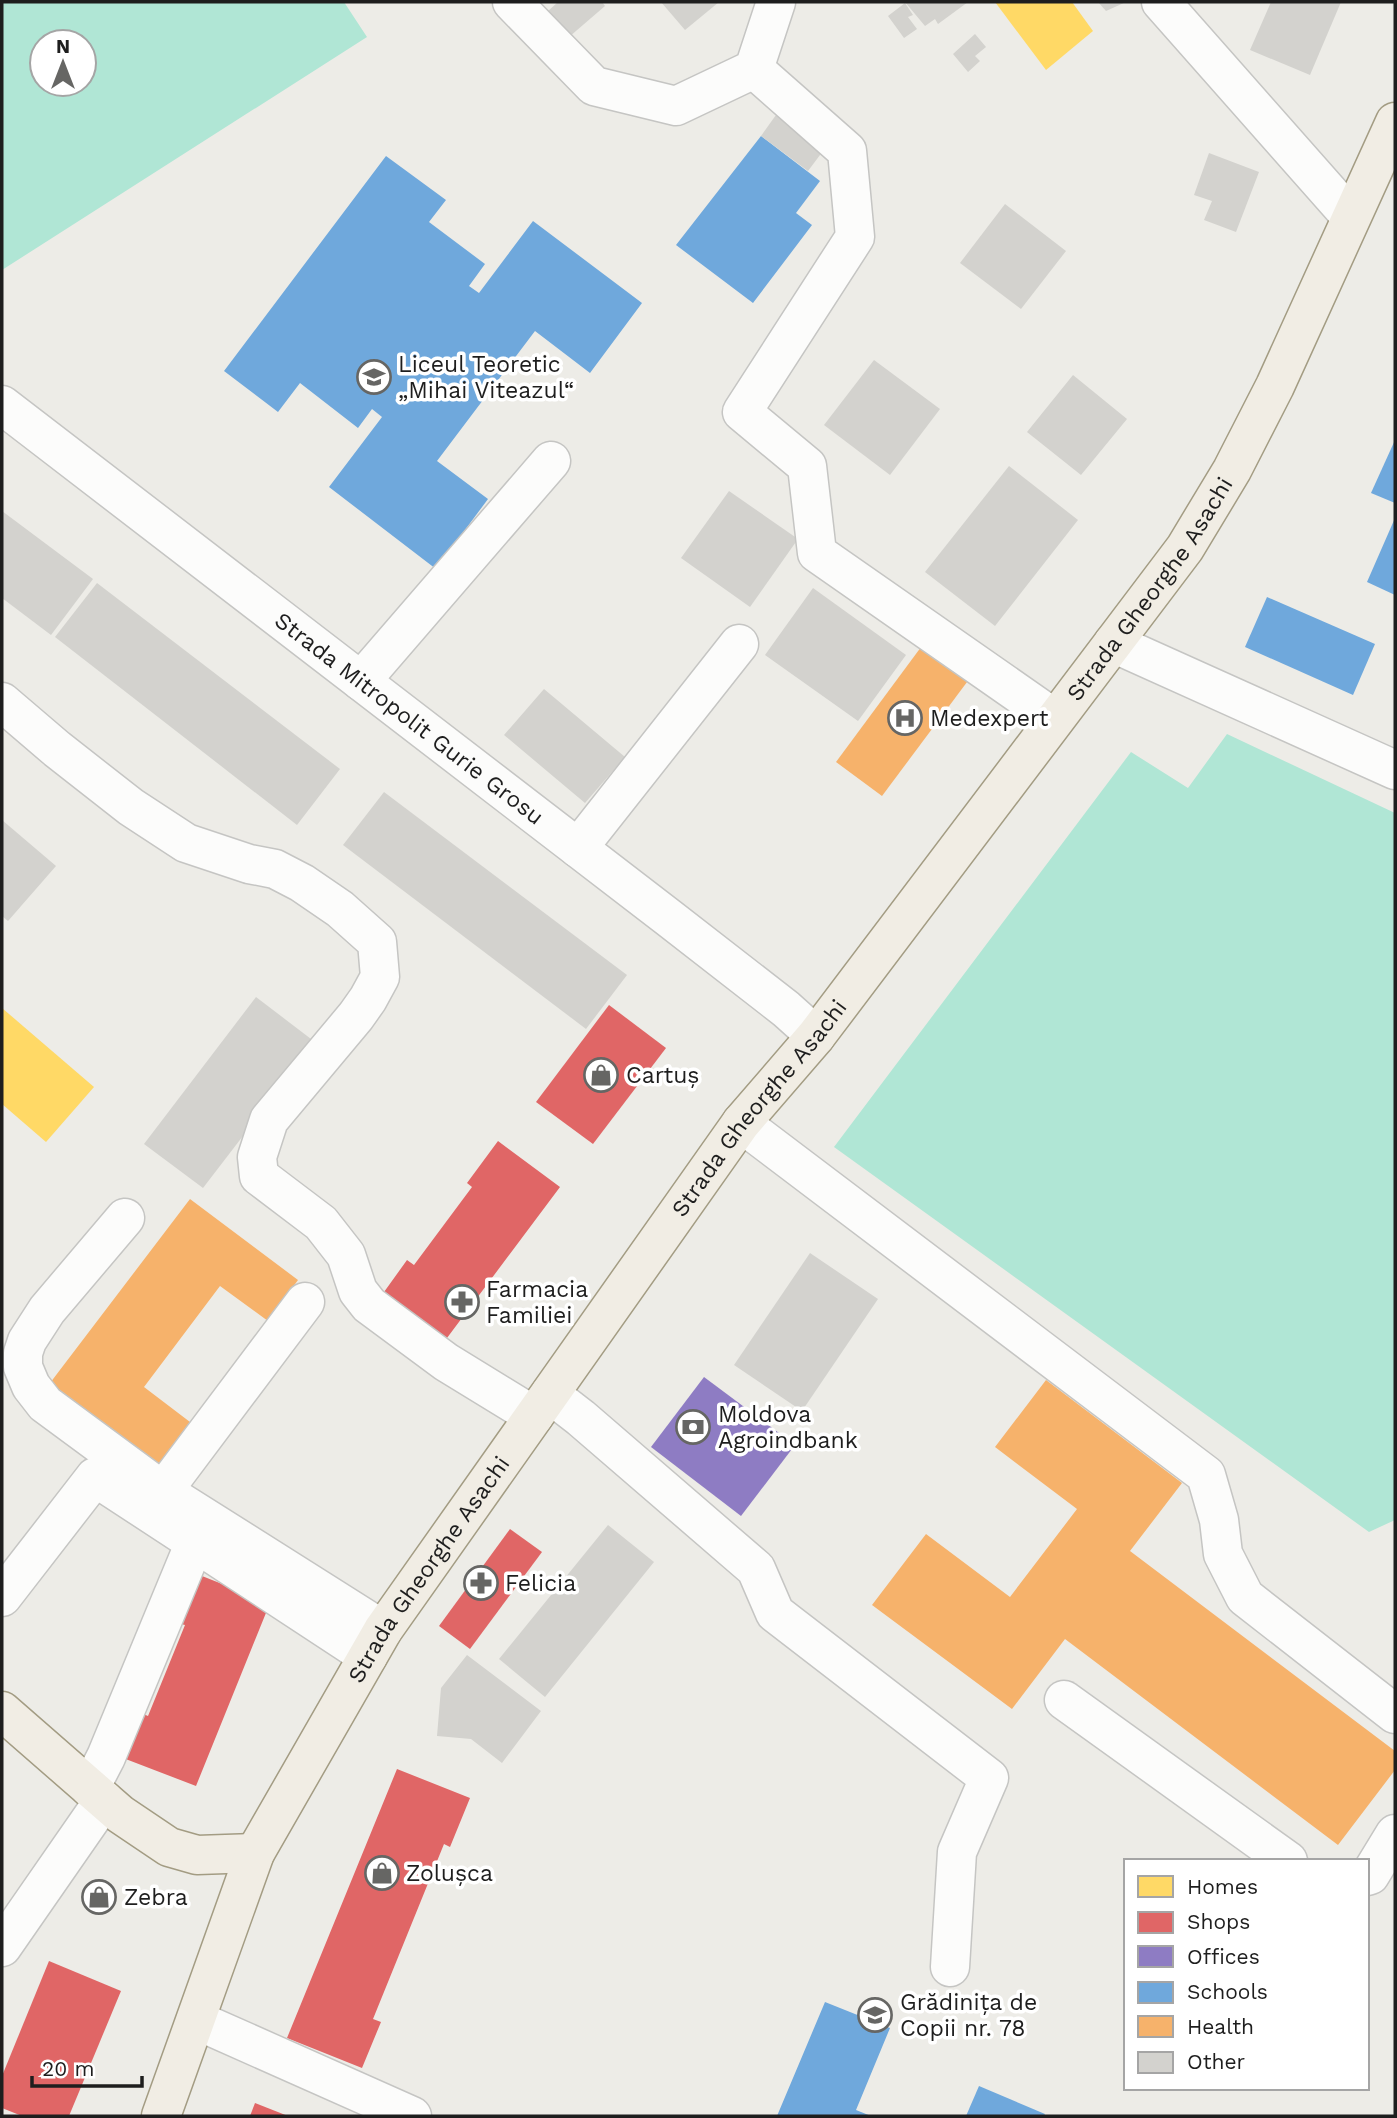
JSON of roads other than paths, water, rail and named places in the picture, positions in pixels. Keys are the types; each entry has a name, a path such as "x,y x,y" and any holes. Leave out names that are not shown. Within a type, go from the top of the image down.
{"main road":[{"name":"Strada Gheorghe Asachi","path":"161,2116 256,1853 376,1643 741,1123 816,1036 1185,548 1232,470 1275,386 1395,122"},
{"path":"2,1711 137,1827 169,1847 197,1855 256,1853"}],"street":[{"path":"512,2 594,86 676,106 754,69 776,2"},
{"path":"1161,2 1351,217"},
{"path":"754,69 847,151 855,237 742,412 807,466 817,553 1055,719"},
{"name":"Strada Mitropolit Gurie Grosu","path":"2,405 786,1009 816,1036"},
{"path":"360,681 551,461"},
{"path":"1113,643 1395,770"},
{"path":"578,848 738,644"},
{"path":"2,702 131,807 186,843 249,864 275,869 293,878 340,909 377,942 380,977 369,999 269,1120 257,1157 259,1176 321,1223 346,1255 358,1291 369,1305 446,1362 542,1405 581,1418 757,1569 775,1612 989,1778 957,1852 950,1967"},
{"path":"741,1123 1206,1475 1219,1520 1223,1554 1244,1597 1395,1714"},
{"path":"125,1218 34,1326 23,1353 23,1367 31,1386 45,1404 376,1643"},
{"path":"163,1490 305,1302"},
{"path":"2,1597 95,1476 195,1542 376,1643"},
{"path":"2,1947 97,1794 106,1757 195,1542"},
{"path":"1064,1700 1285,1859"},
{"path":"1369,1875 1395,1834"},
{"path":"196,2020 412,2116"}],"place":[{"name":"Liceul Teoretic „Mihai Viteazul“","path":"374,377"},
{"name":"Medexpert","path":"905,718"},
{"name":"Cartuș","path":"601,1075"},
{"name":"Farmacia Familiei","path":"462,1302"},
{"name":"Moldova Agroindbank","path":"693,1427"},
{"name":"Felicia","path":"481,1583"},
{"name":"Zolușca","path":"382,1873"},
{"name":"Zebra","path":"99,1897"},
{"name":"Grădinița de Copii nr. 78","path":"875,2015"}]}
